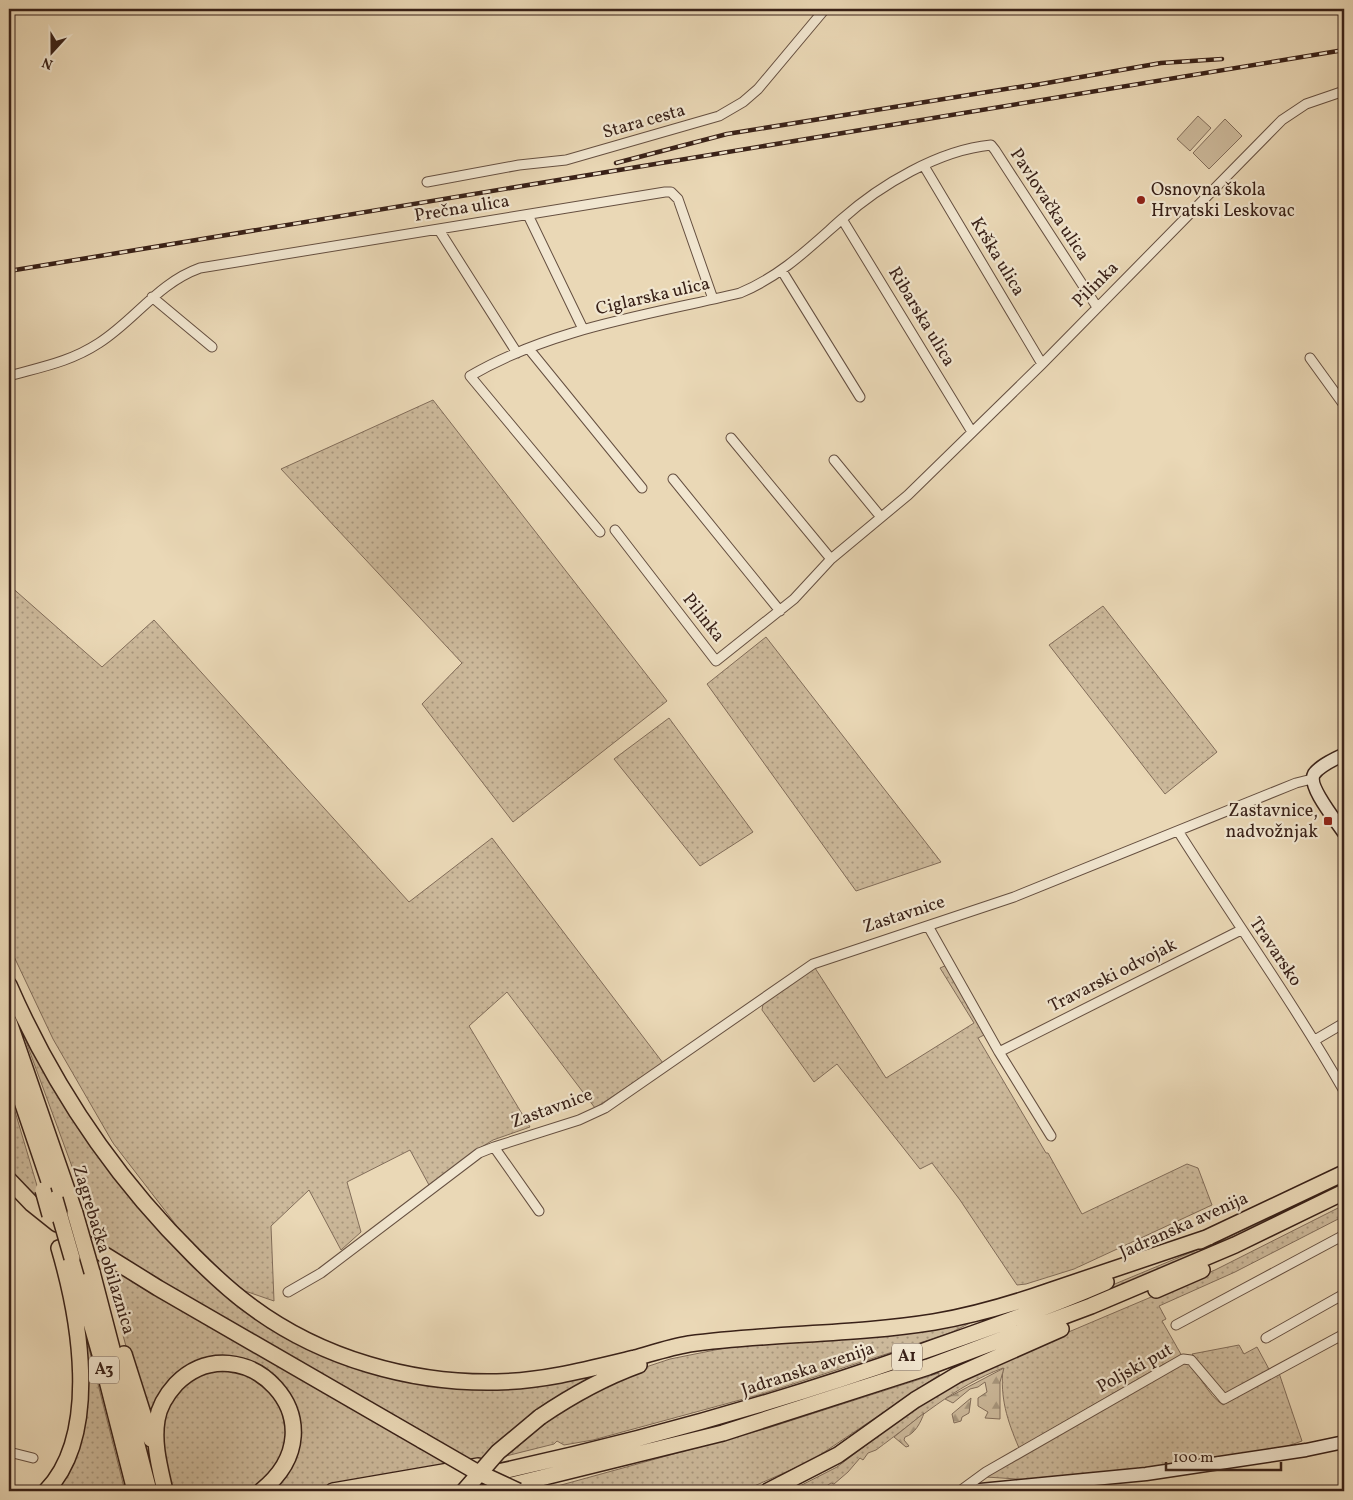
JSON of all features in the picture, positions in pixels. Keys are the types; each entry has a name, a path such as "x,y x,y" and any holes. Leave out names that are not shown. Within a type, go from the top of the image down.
{"highway":[{"path":"9,985 40,1052 77,1113 144,1203 217,1278 252,1308 304,1339 340,1354 391,1371 443,1380 487,1382 526,1380 556,1376 688,1344 772,1335 865,1330 936,1322 1016,1303 1209,1237"},
{"name":"Zagrebačka obilaznica","path":"9,1022 74,1213 92,1272 149,1486"},
{"name":"Zagrebačka obilaznica","path":"9,1063 44,1167 49,1195 72,1258 103,1365 149,1486"},
{"name":"Jadranska avenija","path":"404,1491 501,1472 688,1426 844,1379 1025,1315 1209,1237 1344,1172"},
{"path":"9,1180 32,1204 65,1231 158,1288 475,1471 518,1491 576,1477 604,1464"},
{"name":"Jadranska avenija","path":"488,1491 604,1464 732,1430 928,1367 1091,1306 1236,1245 1344,1192"},
{"path":"47,1490 60,1474 69,1456 77,1426 80,1380 76,1322 69,1281 59,1248 49,1195"},
{"path":"768,1491 838,1455 915,1400 957,1375 996,1356 1182,1279 1274,1237 1302,1214"},
{"path":"92,1272 101,1281 158,1462"},
{"path":"464,1491 498,1452 540,1417 570,1396 626,1370 707,1343"},
{"path":"149,1486 158,1462 157,1419 162,1404 174,1387 190,1373 210,1365 221,1364 245,1367 273,1384 288,1406 292,1420 293,1443 289,1457 280,1473 261,1491"},
{"path":"333,1491 416,1478 558,1450 595,1448"}],"main road":[{"name":"Zastavnice","path":"1312,778 1315,772 1344,754"},
{"path":"1312,778 1316,791 1344,833"},
{"path":"970,1491 1146,1474 1306,1450 1344,1442"}],"street":[{"name":"Stara cesta","path":"427,182 519,165 566,160 719,116 743,102 758,89 825,9"},
{"path":"1338,9 1344,12"},
{"name":"Pilinka","path":"615,530 716,661 806,589 832,559 908,494 1042,364 1282,120 1306,104 1344,91"},
{"name":"Pavlovačka ulica","path":"991,145 1097,307"},
{"name":"Ciglarska ulica","path":"600,532 470,376 529,349 584,330 740,293 760,285 782,271 881,188 953,153 991,145"},
{"name":"Krška ulica","path":"924,166 1042,364"},
{"name":"Prečna ulica","path":"9,376 51,366 82,353 100,342 171,281 184,273 216,263 438,230 671,192 678,199 713,299"},
{"path":"528,214 584,330"},
{"name":"Ribarska ulica","path":"842,219 972,432"},
{"path":"438,230 517,354"},
{"path":"782,271 860,397"},
{"path":"152,297 212,347"},
{"path":"529,349 642,488"},
{"path":"1310,358 1344,405"},
{"path":"731,438 832,559"},
{"path":"834,460 880,516"},
{"path":"673,479 780,611"},
{"name":"Zastavnice","path":"288,1292 321,1273 479,1153 580,1120 605,1108 813,964 1014,897 1296,782 1312,778"},
{"name":"Travarsko","path":"1178,831 1241,930 1315,1040 1344,1091"},
{"path":"928,926 999,1052 1051,1136"},
{"name":"Travarski odvojak","path":"999,1052 1241,930"},
{"path":"1315,1040 1344,1023"},
{"name":"Zastavnice","path":"494,1147 539,1211"},
{"name":"Poljski put","path":"1176,1325 1344,1235"},
{"path":"1266,1338 1344,1294"},
{"name":"Poljski put","path":"960,1491 986,1472 1182,1359 1191,1360 1224,1399 1344,1334"},
{"path":"9,1452 33,1458"}],"green space":[{"path":"1198,116 1211,128 1190,151 1177,139"},
{"path":"1225,119 1242,136 1209,169 1193,153"},
{"path":"433,400 667,701 513,822 422,704 462,663 281,469"},
{"path":"9,585 102,667 154,620 409,902 492,838 663,1063 595,1108 507,992 469,1026 530,1127 493,1140 429,1185 410,1150 347,1182 361,1232 341,1250 309,1190 271,1226 274,1301 245,1291 216,1269 190,1243 113,1143 53,1039 9,946"},
{"path":"1103,606 1217,752 1165,794 1049,645"},
{"path":"766,637 941,862 856,891 707,684"},
{"path":"669,718 753,832 700,866 614,759"},
{"path":"947,965 986,1034 978,1038 1046,1153 1048,1153 1082,1214 1187,1164 1198,1168 1212,1205 1074,1269 1017,1285 960,1200 932,1163 920,1169 837,1064 814,1082 762,1010 763,1004 815,968 886,1078 974,1023 940,968"},
{"path":"17,1017 70,1110 256,1314 418,1381 608,1369 563,1393 480,1463 476,1463 99,1248 92,1221"},
{"path":"9,1091 43,1206 9,1171"},
{"path":"1344,1179 1344,1184 1327,1193 1153,1272 976,1342 887,1374 796,1403 612,1454 611,1450 1021,1323 1199,1249"},
{"path":"1344,1205 1344,1216 1235,1272 1159,1306 1166,1319 1162,1321 1182,1356 1164,1364 1019,1448 1005,1409 1002,1379 1003,1368 985,1375 937,1404 876,1450 868,1453 863,1460 860,1458 834,1484 831,1483 819,1491 790,1491 837,1467 935,1393 1052,1339 1215,1270"},
{"path":"103,1261 455,1468 332,1487 268,1491 293,1456 276,1381 204,1362 151,1419 127,1350"},
{"path":"80,1313 125,1491 54,1491 69,1465"},
{"path":"970,1323 952,1332 762,1394 593,1440 564,1445 557,1441 554,1444 506,1456 564,1408 643,1368 670,1359 745,1344 863,1338"},
{"path":"1239,1345 1244,1354 1257,1347 1270,1371 1225,1396 1192,1354"},
{"path":"1186,1362 1196,1372 1217,1401 1223,1405 1279,1373 1302,1441 1282,1448 1143,1469 1032,1480 986,1477"},
{"path":"1004,1368 1000,1382 1000,1419 985,1418 988,1412 978,1406 978,1398 987,1392 985,1382 978,1387 970,1389 953,1403 945,1399"},
{"path":"243,1370 280,1399 288,1447 259,1487 253,1490 170,1491 160,1429 172,1394 204,1371"},
{"path":"939,1373 939,1375 811,1461 743,1491 543,1490 768,1428"},
{"path":"971,1398 969,1413 962,1417 961,1421 954,1423 952,1414"},
{"path":"924,1413 915,1430 905,1437 904,1440 909,1446 906,1447 894,1437"}],"railway":[{"path":"9,271 1344,50"},
{"path":"1024,87 1161,63 1222,59"},
{"path":"616,163 727,134 1031,85"}],"place":[{"name":"Osnovna škola Hrvatski Leskovac","path":"1141,200"},
{"name":"Zastavnice, nadvožnjak","path":"1328,821"}]}
